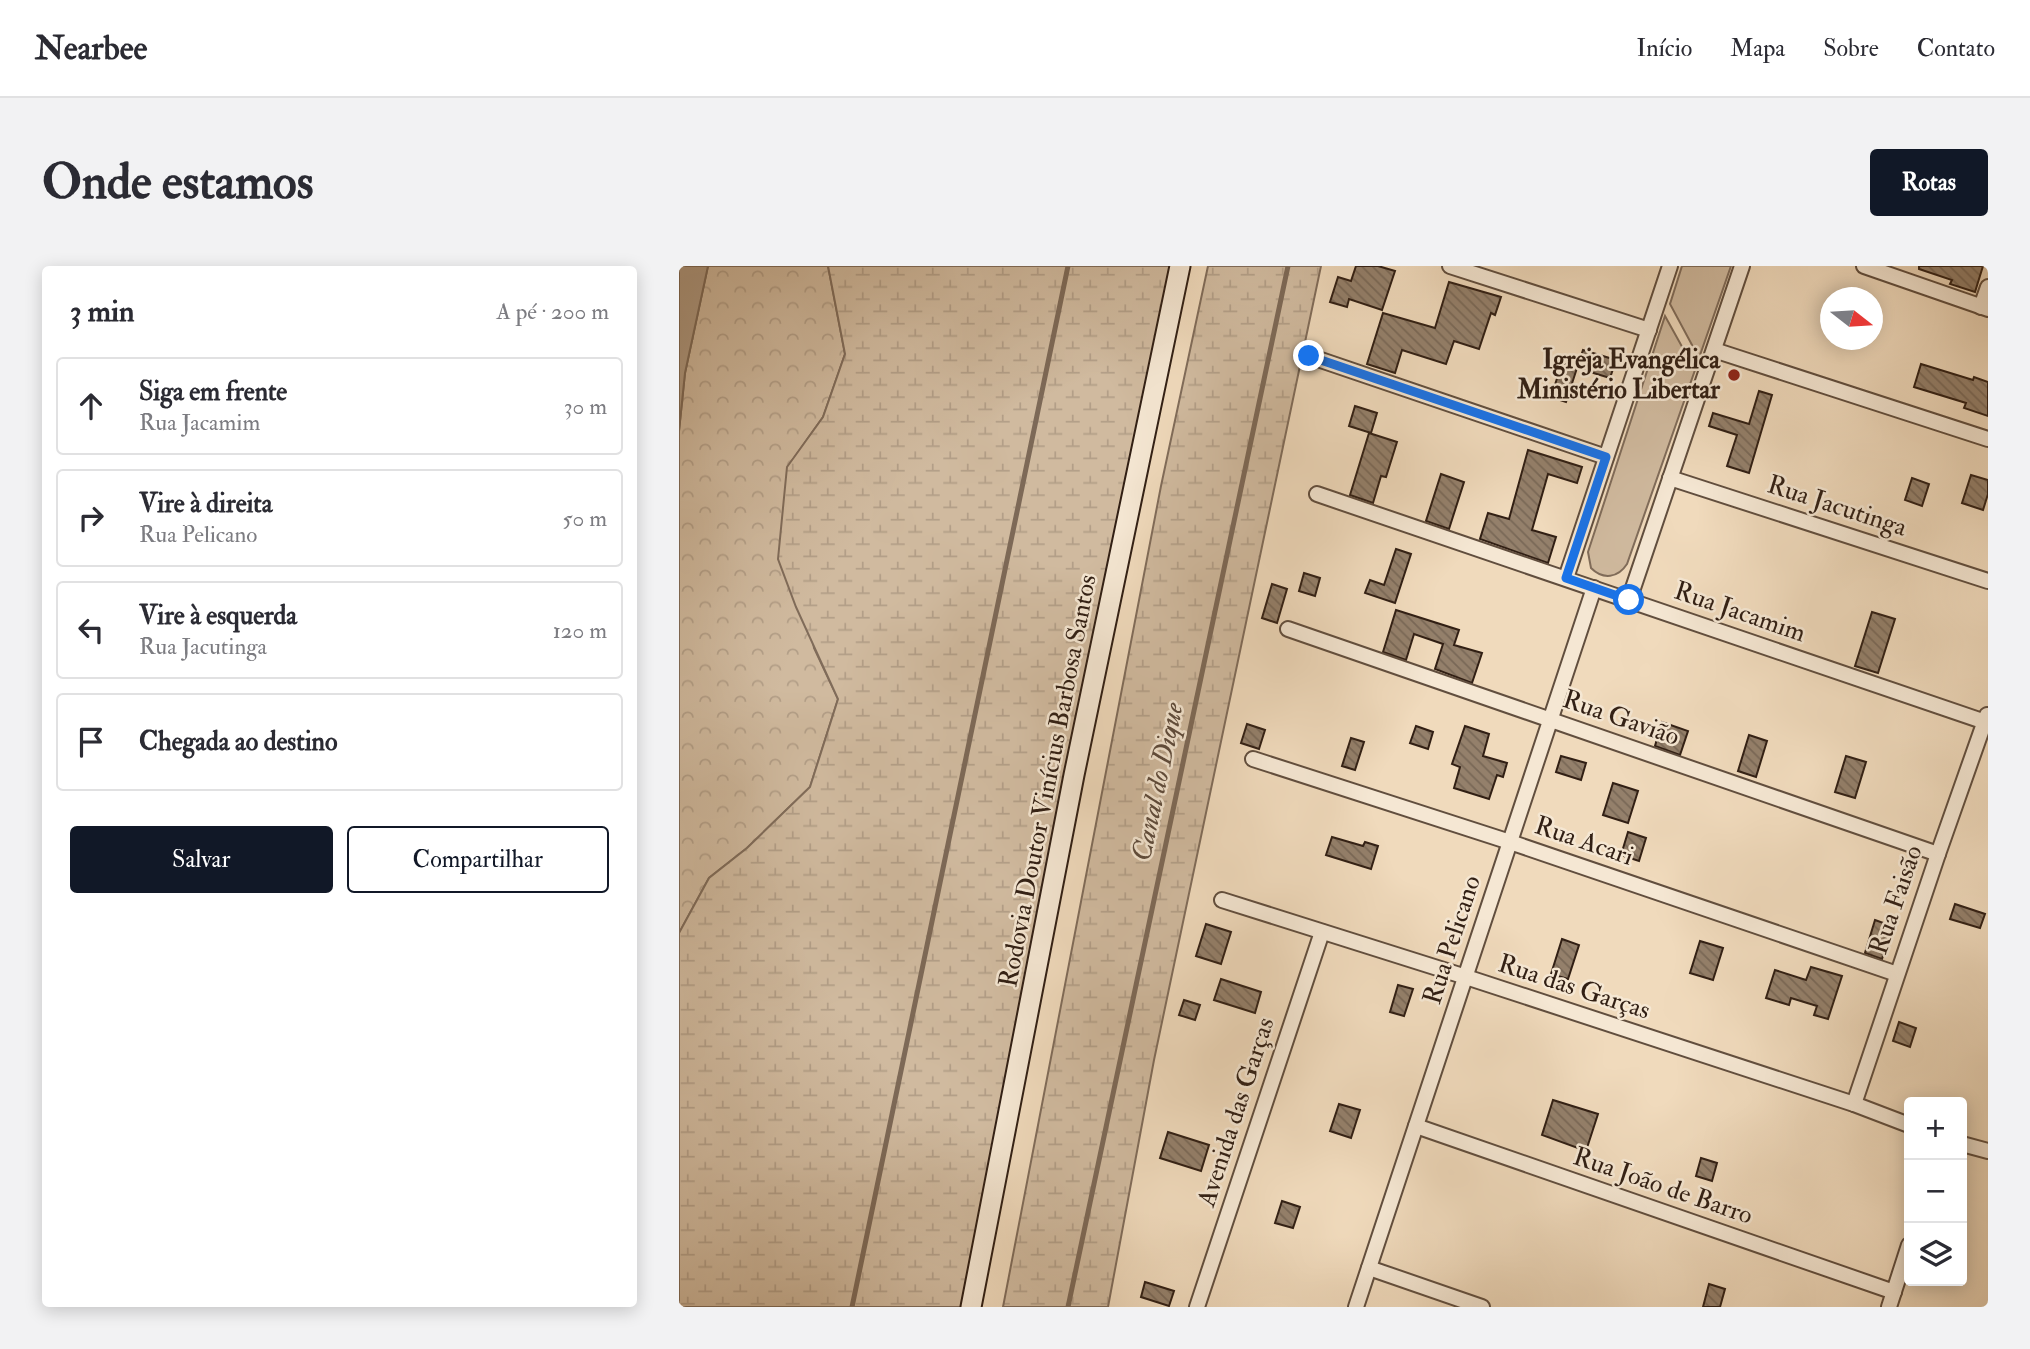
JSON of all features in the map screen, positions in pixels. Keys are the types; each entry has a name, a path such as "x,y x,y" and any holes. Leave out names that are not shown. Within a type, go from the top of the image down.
{"main road":[{"name":"Rodovia Doutor Vinícius Barbosa Santos","path":"971,1307 1074,775 1180,266"}],"street":[{"path":"1450,266 1649,330"},
{"path":"1566,578 1670,266"},
{"path":"1629,600 1742,266"},
{"path":"1864,266 1985,308 1988,288"},
{"path":"1714,351 1988,439"},
{"path":"1309,356 1606,457"},
{"name":"Rua Jacutinga","path":"1670,478 1988,581"},
{"name":"Rua Jacamim","path":"1317,494 1987,719"},
{"name":"Rua Pelicano","path":"1356,1307 1594,588"},
{"name":"Rua Gavião","path":"1288,629 1938,854"},
{"name":"Rua Faisão","path":"1854,1104 1938,854 1987,719"},
{"name":"Rua Acari","path":"1253,759 1510,842 1897,974"},
{"name":"Rua das Garças","path":"1222,900 1466,977 1854,1104 1904,1123"},
{"name":"Avenida das Garças","path":"1197,1307 1322,932"},
{"name":"Rua João de Barro","path":"1416,1126 1894,1292"},
{"path":"1967,1145 1988,1150"},
{"path":"1889,1307 1904,1261"},
{"path":"1369,1268 1482,1307"}],"green space":[{"path":"708,266 828,266 845,354 823,417 787,468 814,648 838,699 810,787 747,848 709,878 679,933 679,431 685,373"},
{"path":"828,266 1178,266 972,1307 679,1307 679,933 709,878 747,848 810,787 838,699 796,607 778,559 787,467 823,417 845,354"},
{"path":"1208,266 1321,266 1154,1060 1108,1307 1003,1307 1161,486"},
{"path":"1682,266 1731,266 1699,358 1670,304"},
{"path":"1665,316 1695,370 1627,564 1615,575 1605,576 1591,568 1588,552"}],"shaded area":[{"path":"679,266 708,266 685,373 679,431"}],"building":[{"path":"1356,266 1378,266 1395,271 1382,310 1349,299 1347,307 1330,302 1338,277 1351,281"},
{"path":"1919,266 1983,266 1975,292 1950,284 1952,280 1919,269"},
{"path":"1449,282 1501,297 1495,315 1491,313 1479,349 1454,341 1446,364 1402,350 1395,373 1367,364 1383,313 1435,328"},
{"path":"1583,350 1616,360 1610,378 1577,368"},
{"path":"1562,363 1577,368 1566,402 1551,397"},
{"path":"1921,364 1988,382 1988,416 1964,408 1966,403 1914,387"},
{"path":"1759,391 1772,395 1749,473 1727,466 1737,435 1709,426 1713,413 1749,424"},
{"path":"1355,406 1377,413 1371,433 1349,426"},
{"path":"1369,433 1397,442 1386,477 1381,476 1373,503 1350,495"},
{"path":"1528,450 1582,467 1577,483 1548,474 1532,530 1556,537 1548,563 1480,539 1488,513 1509,519"},
{"path":"1441,474 1464,482 1449,529 1426,521"},
{"path":"1971,475 1988,480 1988,494 1983,510 1962,503"},
{"path":"1912,478 1929,484 1922,506 1905,500"},
{"path":"1396,549 1411,554 1395,603 1365,593 1370,580 1384,585"},
{"path":"1304,573 1320,578 1315,596 1299,591"},
{"path":"1272,584 1287,589 1277,623 1262,618"},
{"path":"1396,610 1459,630 1454,645 1482,653 1472,683 1435,669 1443,644 1414,634 1406,660 1383,652"},
{"path":"1872,612 1895,619 1878,673 1855,666"},
{"path":"1662,722 1688,731 1680,755 1655,746"},
{"path":"1247,724 1265,730 1259,749 1241,743"},
{"path":"1416,726 1433,732 1428,749 1410,743"},
{"path":"1465,726 1489,734 1483,756 1507,763 1503,777 1497,775 1489,799 1454,788 1460,767 1452,764"},
{"path":"1749,735 1767,741 1756,777 1738,771"},
{"path":"1351,738 1364,742 1355,770 1342,766"},
{"path":"1561,756 1586,763 1581,780 1556,772"},
{"path":"1846,756 1866,762 1855,798 1835,792"},
{"path":"1613,783 1638,791 1628,823 1603,815"},
{"path":"1628,832 1646,838 1639,861 1621,855"},
{"path":"1332,837 1363,846 1365,842 1378,846 1371,869 1326,855"},
{"path":"1955,904 1985,914 1980,928 1950,919"},
{"path":"1875,920 1892,926 1882,959 1865,953"},
{"path":"1206,924 1231,932 1221,964 1196,956"},
{"path":"1562,939 1579,945 1568,979 1551,974"},
{"path":"1700,941 1723,948 1713,980 1690,973"},
{"path":"1811,967 1842,976 1828,1019 1814,1015 1817,1006 1791,998 1789,1005 1766,998 1775,970 1806,980"},
{"path":"1221,979 1261,992 1255,1013 1214,1000"},
{"path":"1398,985 1413,989 1404,1016 1390,1012"},
{"path":"1184,1000 1200,1005 1195,1020 1179,1015"},
{"path":"1899,1022 1916,1028 1910,1047 1893,1041"},
{"path":"1553,1100 1598,1114 1586,1151 1542,1135"},
{"path":"1339,1104 1360,1110 1351,1138 1330,1131"},
{"path":"1168,1132 1209,1145 1201,1171 1160,1158"},
{"path":"1701,1158 1717,1163 1712,1181 1696,1176"},
{"path":"1282,1201 1300,1207 1293,1228 1275,1223"},
{"path":"1145,1282 1174,1291 1169,1306 1141,1297"},
{"path":"1709,1284 1725,1289 1720,1307 1703,1307"}],"waterway":[{"path":"852,1307 1068,266"},
{"name":"Canal do Dique","path":"1068,1307 1288,266"}],"place":[{"name":"Igreja Evangélica Ministério Libertar","path":"1734,375"}],"route":[{"path":"1309,356 1606,457 1566,578 1629,600"}]}
